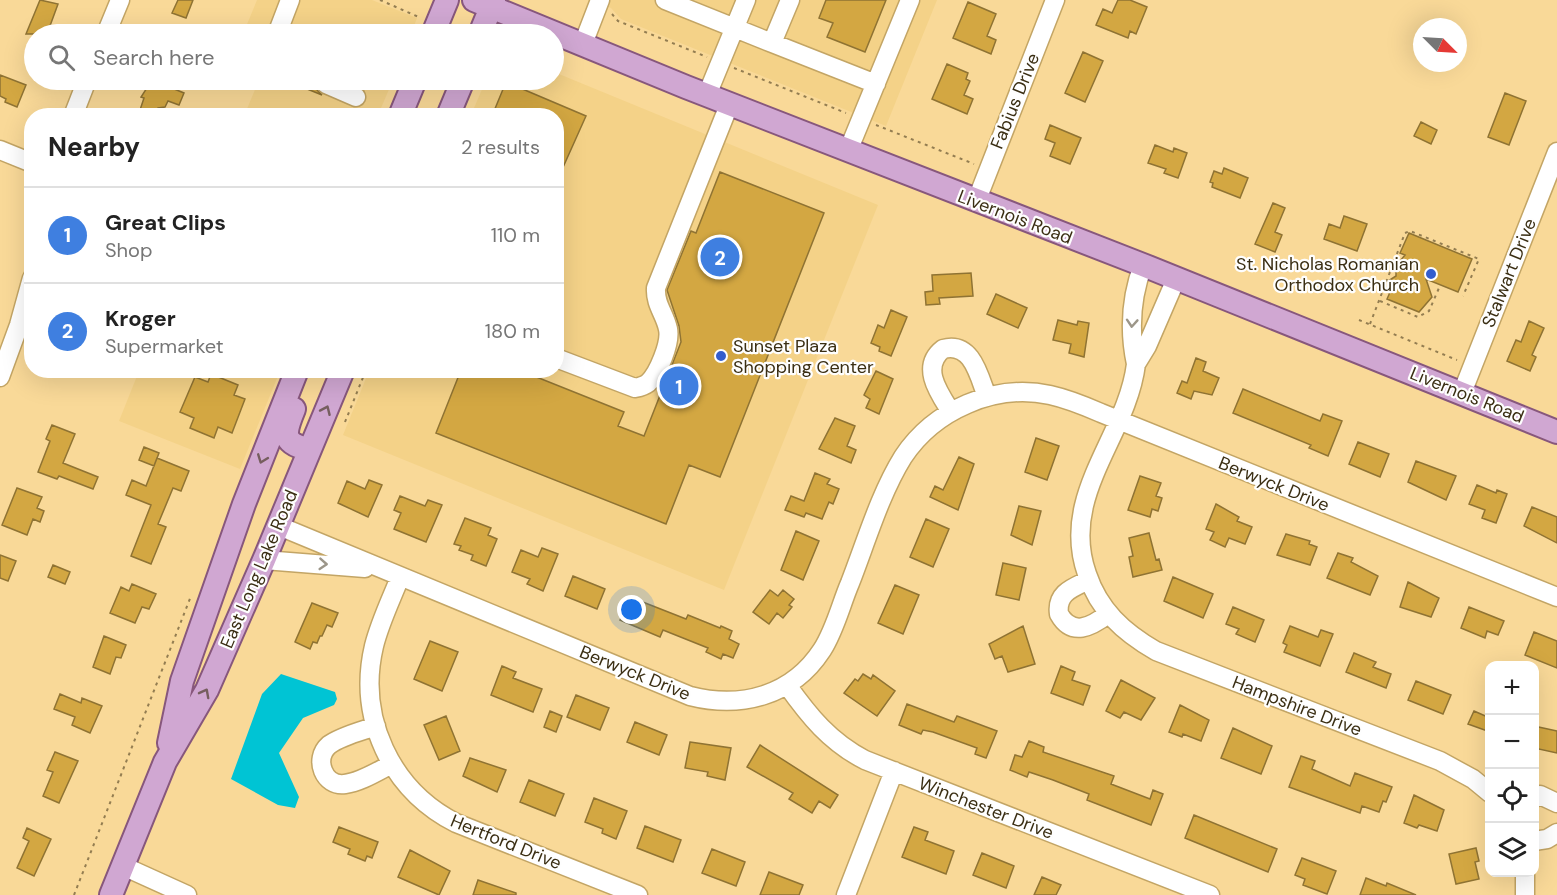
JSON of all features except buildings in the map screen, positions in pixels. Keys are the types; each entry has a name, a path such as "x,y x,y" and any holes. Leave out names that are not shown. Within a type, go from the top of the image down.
{"main road":[{"path":"429,24 447,0"},
{"path":"482,24 486,2"},
{"name":"Livernois Road","path":"486,2 536,24"},
{"name":"Livernois Road","path":"564,36 729,105 1176,279 1557,432"},
{"path":"403,108 411,90"},
{"path":"450,108 455,90"},
{"name":"East Long Lake Road","path":"165,762 182,681 249,493 294,378"},
{"path":"306,378 286,430 292,444 309,449"},
{"name":"East Long Lake Road","path":"111,895 165,762 207,690 279,526 340,378"},
{"path":"240,615 228,616 220,606 253,512 254,498 249,493"}],"street":[{"path":"110,24 120,0"},
{"path":"281,24 290,0"},
{"path":"665,0 876,84"},
{"path":"707,95 746,0"},
{"path":"772,43 790,0"},
{"path":"848,151 910,0"},
{"name":"Fabius Drive","path":"976,202 1055,0"},
{"path":"582,44 604,5"},
{"path":"76,108 83,90"},
{"path":"341,90 356,96"},
{"path":"564,361 635,388 645,385 653,378 666,344 668,330 659,309 656,288 729,105"},
{"path":"0,150 24,160"},
{"name":"Stalwart Drive","path":"1462,393 1557,152"},
{"name":"Hampshire Drive","path":"1136,364 1131,341 1132,323 1135,290 1143,266"},
{"name":"Hampshire Drive","path":"1176,279 1147,346 1136,364 1118,419 1088,491 1082,512 1080,550 1089,580 1108,614 1134,638 1156,651 1440,761 1473,778 1485,789"},
{"path":"0,377 24,307"},
{"path":"951,412 932,375 933,360 942,349 956,348 969,355 987,397"},
{"name":"Berwyck Drive","path":"279,526 690,696 717,701 745,701 768,695 787,685 813,662 827,640 894,474 904,457 926,430 951,412 987,397 1020,392 1048,394 1118,419 1557,597"},
{"name":"Berwyck Drive","path":"264,560 344,565 392,574"},
{"name":"Hertford Drive","path":"392,574 371,663 371,698 376,726 392,764 408,788 442,816 479,833 638,895"},
{"path":"1089,580 1069,589 1060,598 1059,614 1068,626 1082,629 1094,625 1108,614"},
{"name":"Winchester Drive","path":"787,685 807,713 828,735 852,753 1210,895"},
{"path":"376,726 330,745 322,759 324,772 333,782 346,784 392,764"},
{"path":"846,895 894,771"},
{"path":"1539,796 1557,803"},
{"path":"1539,840 1547,839 1557,833"},
{"path":"123,866 187,895"},
{"path":"1525,877 1525,895"}],"path":[{"path":"380,0 424,24"},
{"path":"604,5 618,21 712,59"},
{"path":"729,65 850,115"},
{"path":"874,124 981,167"},
{"path":"1370,324 1405,233 1410,231 1479,259 1463,296"},
{"path":"1379,301 1418,317 1429,311 1439,288"},
{"path":"1359,320 1460,361"},
{"path":"345,422 363,378"},
{"path":"74,895 191,596"}],"shaded area":[{"path":"257,0 372,0 417,18 415,24 247,24"},
{"path":"591,0 937,0 886,126 621,19 611,8"},
{"path":"564,76 878,205 724,590 343,435 366,378 564,378 564,108 474,108 482,90 564,90"},
{"path":"255,90 389,90 381,108 247,108"},
{"path":"136,378 277,378 240,469 119,421"}],"water":[{"path":"281,674 335,692 337,699 334,705 303,718 279,753 299,797 295,808 278,805 231,779 262,694"}],"place":[{"name":"Kroger","path":"720,257"},
{"name":"St. Nicholas Romanian Orthodox Church","path":"1431,274"},
{"name":"Sunset Plaza Shopping Center","path":"721,356"},
{"name":"Great Clips","path":"679,386"}]}
